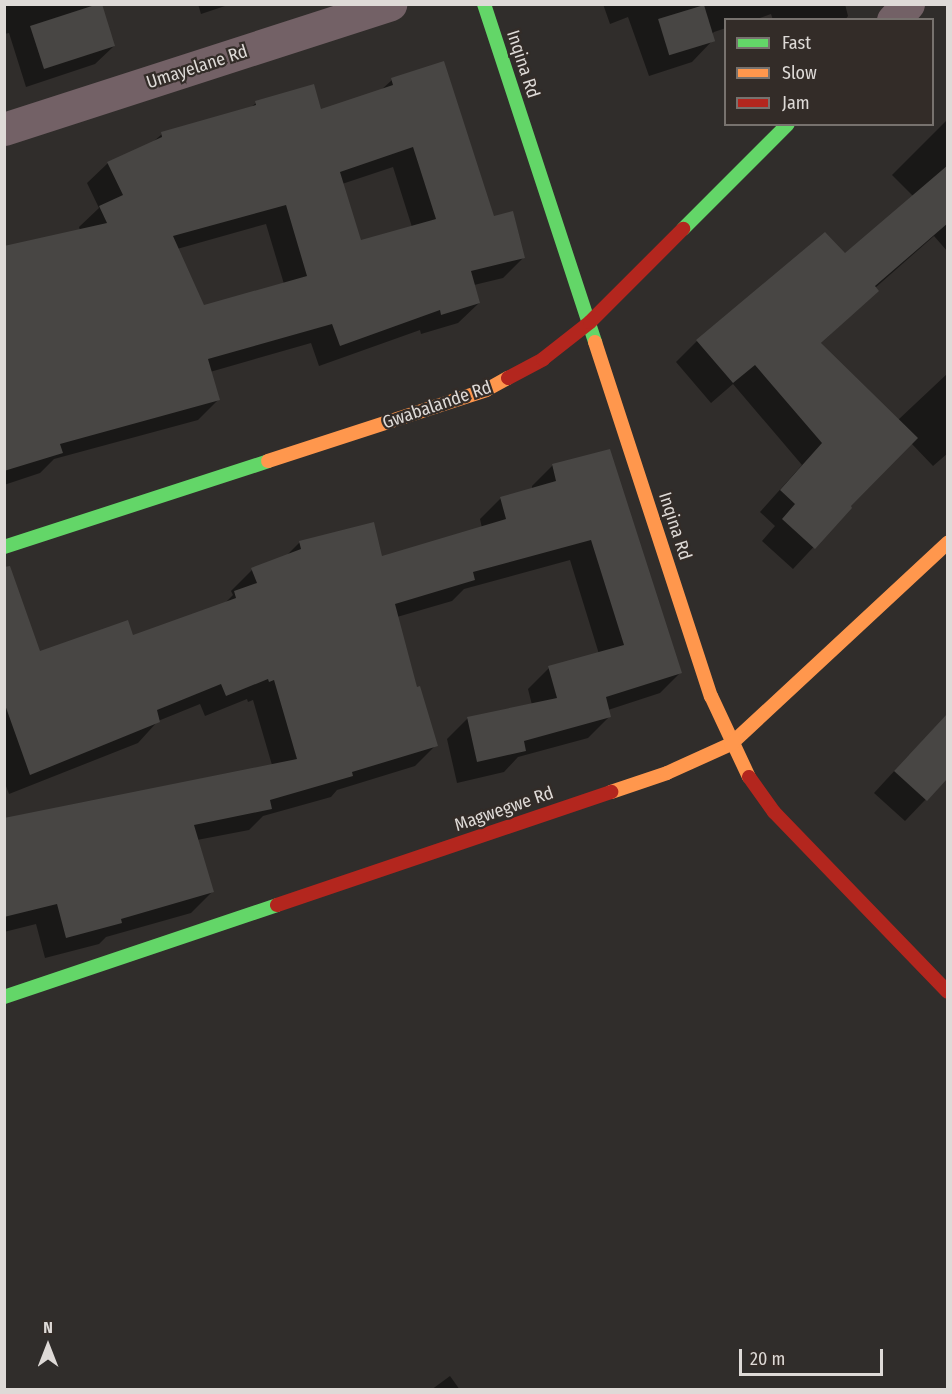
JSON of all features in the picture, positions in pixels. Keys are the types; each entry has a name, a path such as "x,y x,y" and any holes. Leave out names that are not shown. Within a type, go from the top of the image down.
{"street":[{"name":"Umayelane Rd","path":"4,129 390,4"},
{"name":"Inqina Rd","path":"484,4 711,696 731,744 749,778 774,812 948,992"},
{"path":"895,18 908,4"},
{"name":"Gwabalande Rd","path":"4,546 486,390 543,359 590,322 786,126"},
{"name":"Magwegwe Rd","path":"4,997 667,773 731,744 948,542"}],"building":[{"path":"102,4 115,46 44,69 30,26"},
{"path":"704,5 715,41 669,55 658,19"},
{"path":"444,61 494,216 513,211 525,258 471,271 480,303 441,315 440,310 340,346 332,324 208,359 220,400 60,444 63,453 4,471 4,246 107,223 99,206 123,195 107,162 162,137 161,132 256,105 255,101 314,84 321,109 393,85 391,78","holes":["413,147 436,219 361,240 340,172","286,205 307,276 204,305 173,236"]},
{"path":"948,165 948,223 875,286 879,291 821,343 918,438 851,506 852,508 815,549 782,519 795,504 780,490 822,443 755,365 733,383 696,340 825,232 845,253"},
{"path":"610,449 682,673 606,697 611,717 524,741 526,751 477,762 467,717 557,698 548,666 624,645 591,540 473,572 475,580 395,604 417,687 420,686 438,746 352,772 353,776 270,800 272,809 194,825 214,892 121,919 122,923 66,938 57,904 4,917 4,818 297,759 274,680 269,682 268,679 226,696 221,684 157,710 160,722 30,775 4,702 4,567 10,566 40,651 128,620 133,635 236,598 234,591 257,583 251,568 301,549 299,541 374,522 382,556 506,519 500,497 556,481 552,464"},
{"path":"948,713 948,778 927,801 894,771"}],"traffic: fast":[{"path":"484,4 595,342"},
{"path":"683,229 786,126"},
{"path":"4,547 268,461"},
{"path":"4,997 277,905"}],"traffic: slow":[{"path":"595,342 711,696 749,777"},
{"path":"268,461 486,390 508,378"},
{"path":"611,792 667,773 731,744 948,542"}],"traffic: jam":[{"path":"508,378 543,359 590,322 683,229"},
{"path":"749,777 774,812 948,992"},
{"path":"277,905 611,792"}]}
